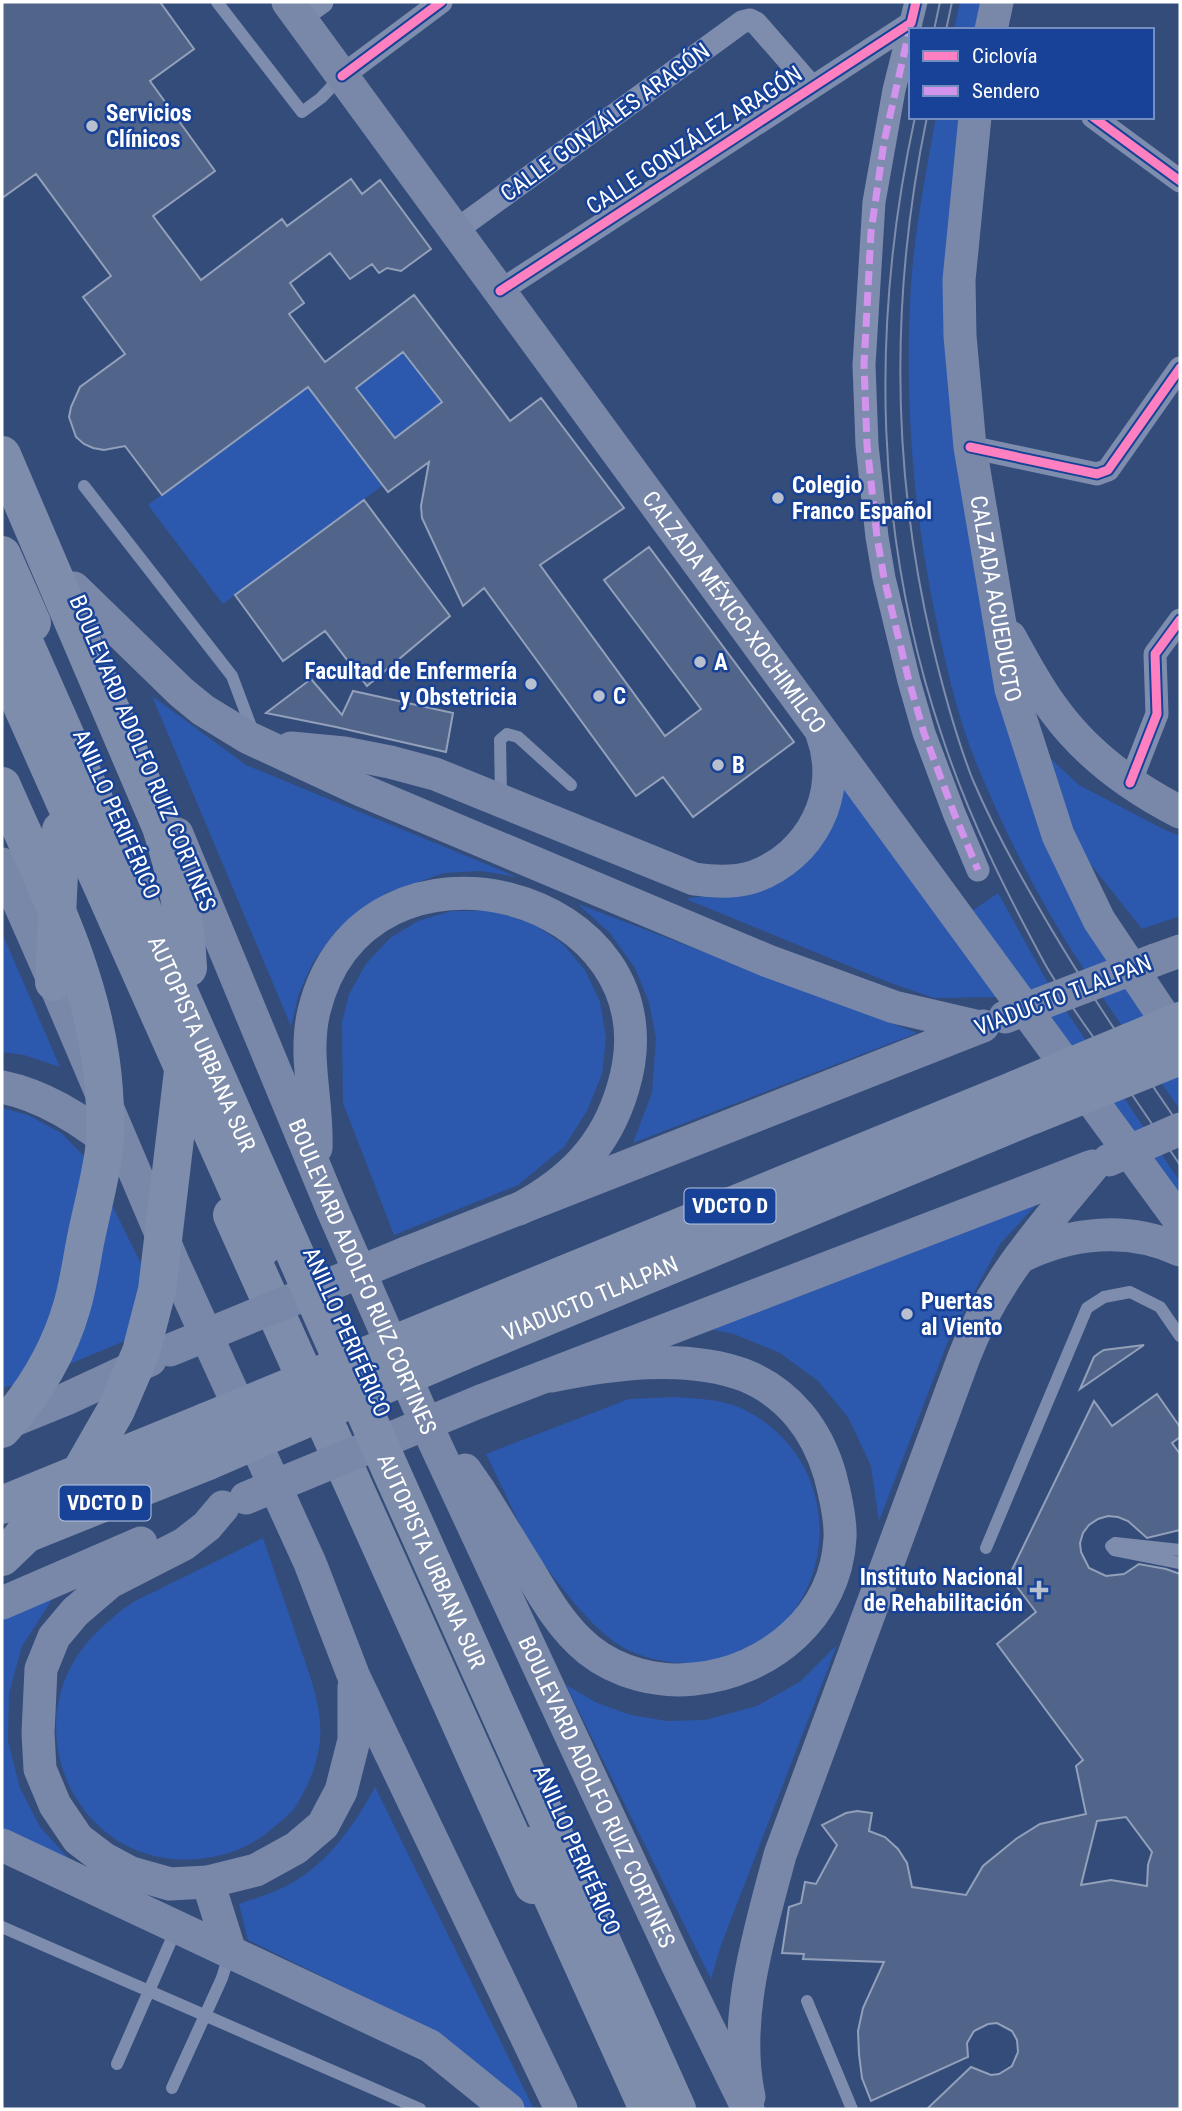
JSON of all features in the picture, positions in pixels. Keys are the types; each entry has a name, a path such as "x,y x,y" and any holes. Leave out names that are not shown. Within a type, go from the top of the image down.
{"highway":[{"path":"2,455 161,827 184,914 188,968 181,1094 157,1290 141,1352 116,1410 80,1473 54,1507 2,1557"},
{"name":"ANILLO PERIFÉRICO","path":"2,555 692,2109"},
{"name":"AUTOPISTA URBANA SUR","path":"2,592 677,2109"},
{"name":"AUTOPISTA URBANA SUR","path":"2,661 648,2109"},
{"path":"2,699 633,2109"},
{"path":"2,786 81,974 97,1031 105,1109 104,1149 69,1317 42,1375 23,1404 2,1427"},
{"path":"54,982 61,830"},
{"name":"VIADUCTO TLALPAN","path":"2,1505 205,1422 452,1338 1025,1102 1180,1021"},
{"name":"VIADUCTO TLALPAN","path":"1025,1102 1180,1056"},
{"name":"VIADUCTO TLALPAN","path":"2,1544 208,1461 452,1338"}],"main road":[{"path":"991,28 997,2"},
{"name":"CALZADA MÉXICO-XOCHIMILCO","path":"303,7 342,76 1180,1221"},
{"name":"CALZADA ACUEDUCTO","path":"975,119 959,281 960,336 970,447 1010,689 1058,835 1099,920 1180,1041"},
{"name":"BOULEVARD ADOLFO RUIZ CORTINES","path":"2,432 74,588 431,1435 678,1968 750,2109"},
{"path":"74,588 188,698 227,726 262,744 361,790 768,961 894,1007 992,1022"},
{"path":"999,619 1059,717 1092,753 1130,783 1180,812"},
{"path":"262,744 344,753 435,774 694,879 723,881 751,877 769,870 799,848 811,833 820,817 829,780 829,761 818,725"},
{"path":"2,864 173,1262 310,1563 354,1678 561,2109"},
{"path":"316,1167 315,1116 310,1072 311,1029 320,991 338,954 367,923 407,902 450,894 493,896 515,901 558,919 596,949 620,986 631,1025 625,1082 603,1135 581,1165 562,1182 519,1209"},
{"name":"VIADUCTO TLALPAN","path":"66,1399 170,1350 405,1253 1168,955"},
{"path":"2,1087 25,1093 75,1118 129,1159"},
{"path":"2,1603 481,1401 1101,1163 1180,1129"},
{"path":"750,2109 745,2044 748,1984 780,1855 971,1339 987,1305 1018,1258 1101,1163"},
{"path":"1018,1258 1040,1247 1085,1235 1132,1236 1180,1250"},
{"path":"431,1435 463,1468 479,1490 557,1617 590,1651 610,1664 665,1680 706,1678 747,1666 782,1646 797,1633 810,1619 829,1587 835,1570 840,1534 833,1487 824,1454 794,1408 763,1384 745,1376 705,1366 630,1363 551,1376"},
{"path":"2,1427 66,1399"},
{"path":"2,1408 66,1399"},
{"path":"235,1503 196,1536 110,1582 75,1612 54,1637 41,1669 38,1733 40,1769 55,1805 78,1839 103,1858 131,1873 170,1884 208,1882 256,1870 296,1848 323,1825 341,1791 354,1740 354,1678"},
{"path":"2,1845 430,2046 508,2109"},
{"path":"208,1882 230,1952"}],"street":[{"path":"342,76 441,2"},
{"name":"CALLE GONZÁLEZ ARAGÓN","path":"499,290 811,86 914,12"},
{"name":"CALLE GONZÁLES ARAGÓN","path":"455,231 743,22 750,20 756,23 811,86"},
{"path":"909,34 884,142 871,232 864,365 867,445 884,578 909,681 924,733 978,870"},
{"path":"1096,119 1180,181"},
{"path":"970,447 1103,473 1108,470 1180,368"},
{"path":"1130,783 1157,714 1155,654 1180,620"}],"lane":[{"path":"217,2 302,111 342,76"},
{"path":"84,486 232,676 262,744"},
{"path":"501,800 500,740 507,734 518,737 571,785"},
{"path":"986,1548 1087,1308 1104,1297 1130,1292 1160,1307 1180,1336"},
{"path":"1180,1550 1115,1544 1111,1546 1114,1550 1180,1563"},
{"path":"2,1927 420,2109"},
{"path":"117,2064 177,1927"},
{"path":"172,2088 222,1978 230,1952"},
{"path":"807,2001 852,2109"}],"shaded area":[{"path":"960,2 991,2 985,28 954,28"},
{"path":"936,119 969,119 955,216 1015,735 1180,1056 1180,1110 1069,945 1026,871 989,793 959,713 928,578 912,453 909,327 921,201"},
{"path":"403,352 442,402 395,438 356,388"},
{"path":"308,387 383,485 223,604 148,505"},
{"path":"152,696 246,765 517,877 481,871 444,873 386,893 337,930 313,962 299,993 291,1026"},
{"path":"1022,732 1079,785 1180,836 1180,916 1142,929 1066,833"},
{"path":"836,774 1000,997 934,998 888,982 686,899 751,888"},
{"path":"998,893 1049,985 1180,1182 1180,1211 965,916"},
{"path":"578,904 917,1033 633,1143 652,1093 656,1038 649,1002 635,968 610,933"},
{"path":"451,911 494,911 535,925 563,944 585,970 600,1002 606,1038 602,1074 587,1111 564,1147 518,1185 394,1235 343,1103 342,1022 349,994 366,964 390,938 418,921"},
{"path":"2,933 60,1067 24,1055 2,1052"},
{"path":"2,1108 28,1115 61,1133 91,1163 170,1322 36,1378 2,1388"},
{"path":"1037,1204 1000,1244 948,1341 879,1521 871,1466 848,1417 818,1381 780,1353 734,1334 709,1329"},
{"path":"676,1397 727,1403 743,1409 782,1438 807,1474 819,1515 817,1557 803,1597 777,1630 740,1653 693,1663 662,1661 631,1651 613,1641 589,1619 535,1553 486,1454 629,1399"},
{"path":"263,1538 317,1701 320,1740 314,1767 294,1809 266,1834 248,1845 229,1853 198,1859 154,1856 117,1840 88,1814 67,1781 57,1744 58,1704 71,1666 98,1631 131,1604"},
{"path":"57,1592 22,1646 9,1693 8,1741 20,1788 40,1827 69,1859 2,1828 2,1617"},
{"path":"837,1645 721,1945 711,1979 566,1685 597,1703 631,1715 667,1721 705,1720 757,1706 801,1681"},
{"path":"375,1787 534,2109 517,2109 424,2026 248,1940 239,1904 280,1889 310,1871 347,1832"}],"building":[{"path":"2,2 160,2 194,49 150,81 215,171 153,216 201,280 282,219 287,226 351,179 362,194 380,180 431,249 401,271 387,268 379,273 372,264 350,279 330,253 290,283 304,303 289,314 325,362 414,295 510,421 541,398 624,508 540,565 665,736 701,709 604,580 649,547 794,742 693,817 663,777 636,796 484,588 463,606 422,518 421,506 429,462 388,492 308,387 162,495 125,446 104,450 84,444 76,437 69,417 80,387 125,354 83,297 111,276 36,174 2,198","holes":["403,352 442,402 395,438 356,388"]},
{"path":"364,500 450,616 367,686 325,631 283,661 235,595"},
{"path":"311,679 342,715 353,691 453,713 446,752 266,713"},
{"path":"1144,1345 1080,1389 1094,1357 1099,1353"},
{"path":"1157,1394 1180,1427 1180,1437 1172,1443 1180,1454 1180,1530 1147,1538 1128,1521 1108,1516 1089,1525 1080,1543 1081,1552 1089,1568 1106,1576 1124,1574 1139,1564 1180,1574 1180,2109 927,2109 971,2067 991,2075 999,2074 1012,2066 1018,2052 1017,2040 1012,2031 997,2023 974,2031 967,2043 968,2057 871,2101 862,2078 858,2031 863,2008 884,1962 803,1959 804,1954 782,1953 789,1907 801,1903 805,1882 816,1884 837,1845 822,1825 846,1813 872,1813 869,1831 885,1837 898,1849 907,1863 912,1887 966,1895 983,1866 1016,1839 1040,1824 1086,1814 1076,1766 1083,1760 997,1644 1036,1612 1009,1576 1094,1401 1112,1426","holes":["1126,1817 1152,1852 1147,1886 1111,1880 1081,1885 1097,1821"]}],"tram line":[{"path":"934,28 940,2"},
{"path":"946,28 952,2"},
{"path":"915,119 900,195 891,274 886,352 886,430 892,508 903,586 920,663 964,797 1016,910 1058,985 1180,1165"},
{"path":"927,119 906,249 900,381 909,512 918,577 936,660 972,778 1007,851 1084,983 1180,1126"}],"marked path":[{"path":"910,28 911,23"},
{"path":"909,32 884,142 871,232 864,365 867,445 884,578 909,681 924,733 978,870"}],"cycle path":[{"path":"342,76 441,2"},
{"path":"500,291 911,23 916,2"},
{"path":"1096,119 1180,181"},
{"path":"970,447 1097,474 1108,470 1180,368"},
{"path":"1130,783 1157,714 1155,654 1180,620"}],"place":[{"name":"Servicios Clínicos","path":"92,126"},
{"name":"Colegio Franco Español","path":"778,498"},
{"name":"A","path":"700,662"},
{"name":"Facultad de Enfermería y Obstetricia","path":"531,684"},
{"name":"C","path":"599,696"},
{"name":"B","path":"718,765"},
{"name":"Puertas al Viento","path":"907,1314"},
{"name":"Instituto Nacional de Rehabilitación","path":"1039,1590"}]}
